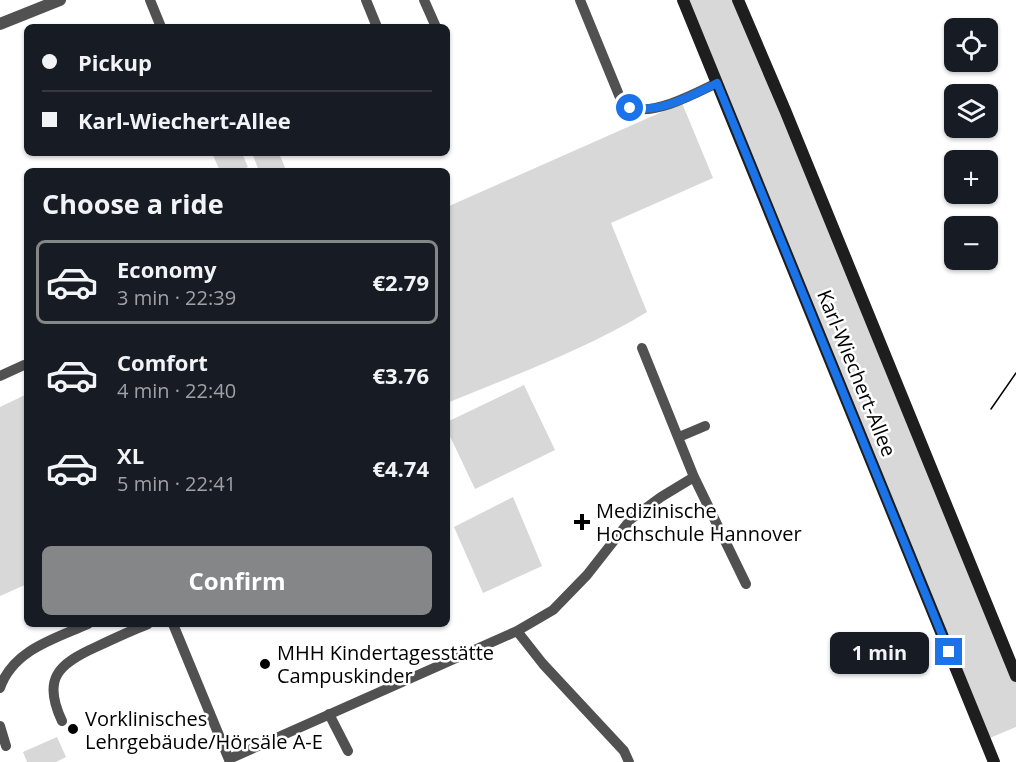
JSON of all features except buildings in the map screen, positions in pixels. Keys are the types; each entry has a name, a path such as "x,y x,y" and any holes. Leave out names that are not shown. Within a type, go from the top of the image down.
{"main road":[{"name":"Karl-Wiechert-Allee","path":"683,0 994,762"},
{"name":"Karl-Wiechert-Allee","path":"738,0 1016,676"}],"street":[{"path":"0,24 60,0"}],"lane":[{"path":"150,0 160,24"},
{"path":"366,0 376,24"},
{"path":"424,0 435,24"},
{"path":"580,0 621,100 630,108 652,109 686,98 717,83"},
{"path":"642,348 694,477 746,584"},
{"path":"0,376 24,365"},
{"path":"679,437 705,426"},
{"path":"174,627 230,760 517,631 553,610 587,575 631,519 694,477"},
{"path":"0,688 4,675 19,658 39,645 81,627"},
{"path":"62,721 52,692 55,678 64,665 78,655 141,627"},
{"path":"517,631 543,664 624,751 629,762"},
{"path":"329,714 348,751"},
{"path":"0,726 6,746"}],"shaded area":[{"path":"683,0 737,0 1016,676 1016,727 985,740"},
{"path":"682,103 713,178 611,223 647,312 574,350 450,402 450,206"},
{"path":"213,156 243,156 248,167 246,168 219,168"},
{"path":"253,156 280,156 285,168 258,168"},
{"path":"524,385 555,450 475,489 450,436 450,421"},
{"path":"24,395 24,585 0,596 0,407"},
{"path":"513,497 542,566 483,593 454,527"},
{"path":"57,737 66,757 56,762 27,762 23,752"}],"tram line":[{"path":"991,409 1016,373"}],"place":[{"name":"Medizinische Hochschule Hannover","path":"582,522"},
{"name":"MHH Kindertagesstätte Campuskinder","path":"265,664"},
{"name":"Vorklinisches Lehrgebäude/Hörsäle A-E","path":"73,729"}],"route":[{"path":"630,108 652,109 686,98 717,83 949,652"}]}
